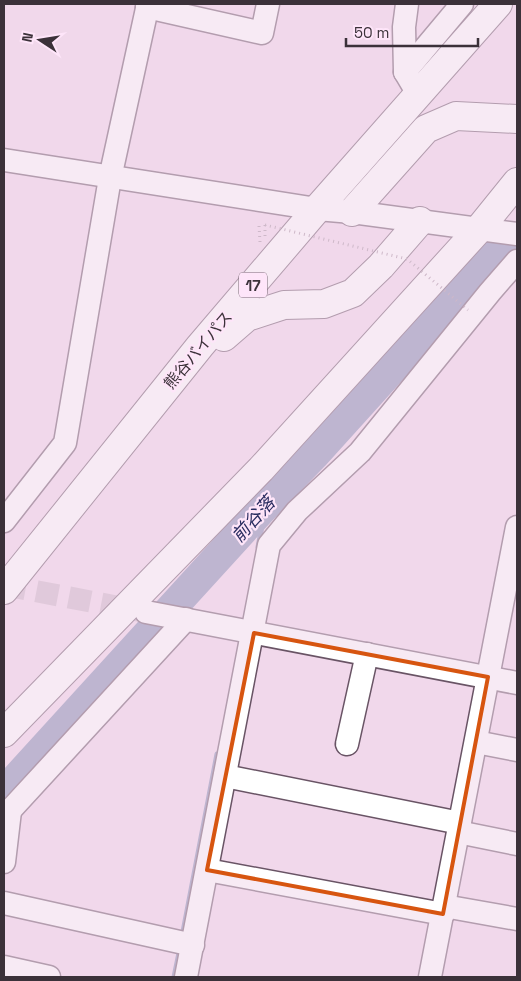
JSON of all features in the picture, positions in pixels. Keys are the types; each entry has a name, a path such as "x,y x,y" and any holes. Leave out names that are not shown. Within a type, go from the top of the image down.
{"highway":[{"name":"熊谷バイパス","path":"4,590 200,346 318,209 412,83 498,4"},
{"path":"352,212 426,129 456,116 517,119"},
{"path":"4,733 261,470 479,229 517,182"},
{"name":"17","path":"200,346 218,342 246,317 284,304 324,304 352,293 381,266 420,221"}],"street":[{"path":"4,521 66,442 110,178 147,5 262,33 268,4"},
{"path":"407,4 404,27 412,83"},
{"path":"412,83 462,4"},
{"path":"4,160 318,209 517,234"},
{"path":"186,977 269,545 297,512 360,452 490,292 517,262"},
{"path":"430,977 517,527"},
{"path":"146,612 517,683"},
{"path":"4,862 7,814 185,619"},
{"path":"347,744 367,654"},
{"path":"476,742 517,750"},
{"path":"226,776 459,828 517,844"},
{"path":"207,870 443,910 517,919"},
{"path":"4,903 193,945"},
{"path":"4,967 49,977"}],"path":[{"path":"259,226 260,242 265,242 265,225 407,259 468,310"}],"highlighted area":[{"path":"254,633 488,677 443,914 207,870"}],"waterway":[{"name":"前谷落","path":"4,792 260,511 314,455 502,247"},
{"path":"258,547 266,506"},
{"path":"182,937 217,754"},
{"path":"174,977 180,948"}],"tunnel":[{"path":"4,585 140,611"}]}
